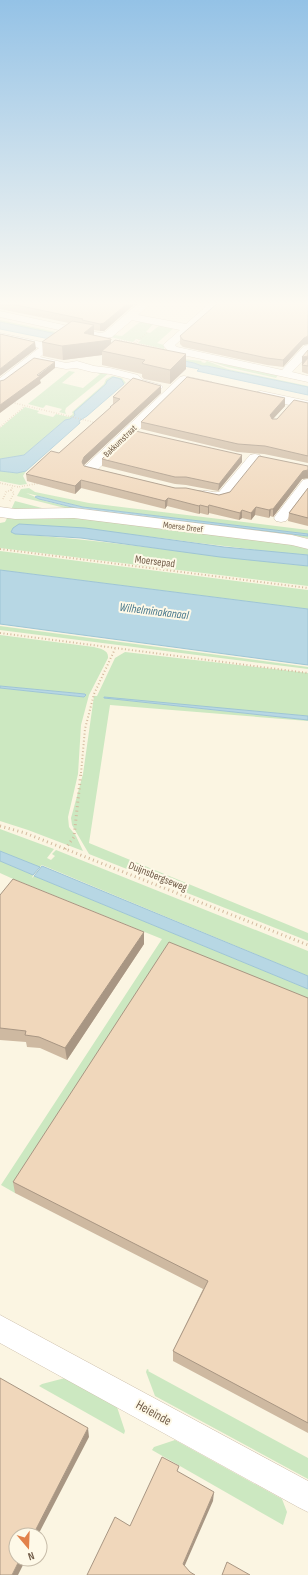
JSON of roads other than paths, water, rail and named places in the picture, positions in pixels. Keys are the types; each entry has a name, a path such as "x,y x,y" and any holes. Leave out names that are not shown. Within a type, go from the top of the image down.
{"street":[{"path":"0,384 11,376"},
{"path":"127,376 134,377 139,383 171,390"},
{"path":"291,376 308,379"},
{"name":"Bakkumstraat","path":"105,473 90,469 184,379 222,387"},
{"path":"253,394 308,405"},
{"path":"130,432 144,435"},
{"path":"193,492 214,497 223,496 260,458 237,457"},
{"path":"281,518 308,483"},
{"name":"Moerse Dreef","path":"4,495 21,514 74,513 303,541"},
{"name":"Heieinde","path":"0,1328 308,1497"}],"water":[{"path":"218,376 253,376 308,387 308,395"},
{"path":"113,377 121,379 124,384 87,416 79,421 80,423 26,471 17,473 0,471 0,459 24,455 65,420 70,419 75,415 74,412"},
{"path":"37,496 83,507 308,534 308,536 80,509 39,499 35,497"},
{"path":"19,524 85,528 224,547 308,555 308,566 220,557 81,538 15,534 11,532 13,528"},
{"name":"Wilhelminakanaal","path":"0,570 308,609 308,665 0,624"},
{"path":"0,686 86,695 84,697 0,688"},
{"path":"104,698 308,716 308,720"},
{"path":"0,851 40,867 33,875 0,861"},
{"path":"42,866 308,976 308,989 34,876"}]}
